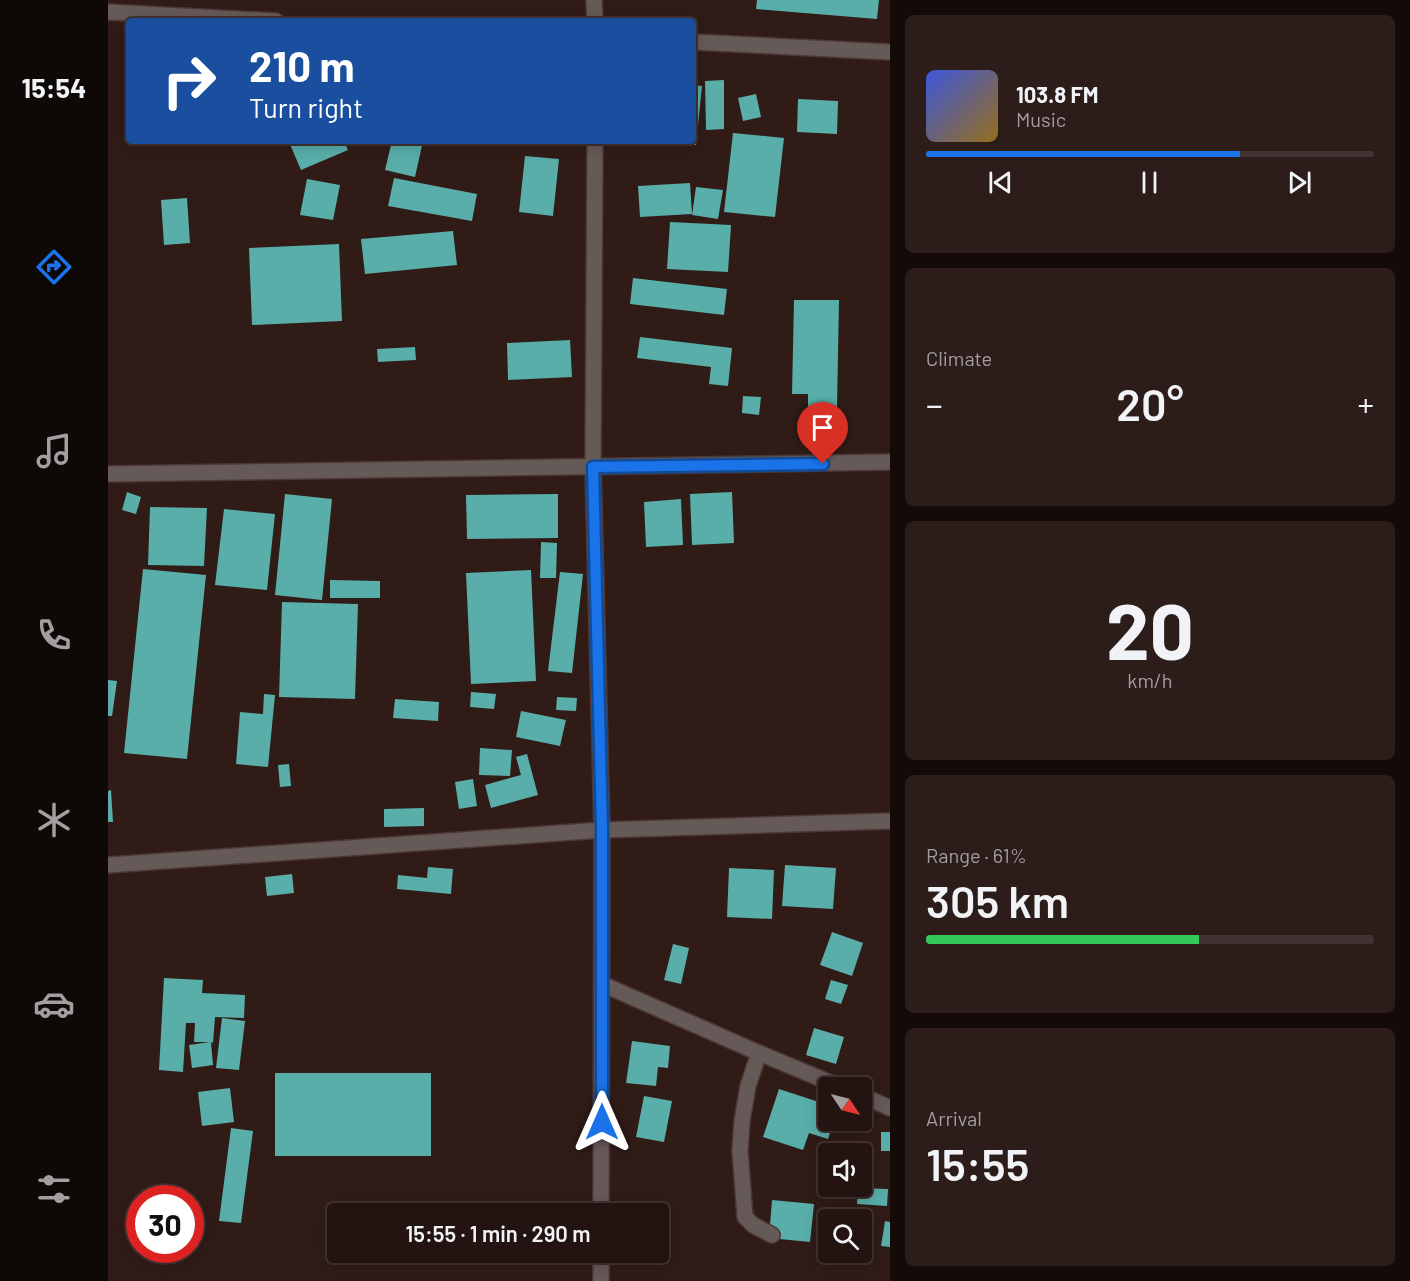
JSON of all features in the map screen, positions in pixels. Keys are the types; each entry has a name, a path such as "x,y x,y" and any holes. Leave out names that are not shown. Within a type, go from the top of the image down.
{"street":[{"path":"594,0 595,18"},
{"path":"108,12 220,18"},
{"path":"696,42 890,52"},
{"path":"595,144 593,467 602,830 602,1203"},
{"path":"108,474 890,462"},
{"path":"108,865 602,830 890,821"},
{"path":"602,984 818,1078"},
{"path":"759,1053 748,1086 740,1151 746,1217 753,1225 772,1235"},
{"path":"872,1100 890,1107"},
{"path":"601,1263 601,1281"}],"building":[{"path":"757,0 879,0 877,19 756,9"},
{"path":"724,80 724,129 706,130 705,81"},
{"path":"696,85 702,86 696,145 681,144 696,144"},
{"path":"756,94 761,117 743,121 738,98"},
{"path":"798,99 838,101 837,134 797,132"},
{"path":"733,133 784,138 775,217 724,212"},
{"path":"290,144 345,144 348,150 301,170"},
{"path":"391,144 422,144 415,177 385,170"},
{"path":"525,156 559,159 553,216 519,212"},
{"path":"394,178 477,194 472,221 388,206"},
{"path":"307,179 340,185 333,220 300,215"},
{"path":"690,183 692,214 640,217 638,186"},
{"path":"696,187 723,190 718,219 692,215"},
{"path":"187,198 190,243 164,245 161,200"},
{"path":"670,222 731,225 728,272 667,269"},
{"path":"453,231 457,265 365,274 361,239"},
{"path":"339,244 342,321 252,325 249,248"},
{"path":"633,278 727,289 724,315 630,304"},
{"path":"794,300 839,300 837,408 808,408 808,394 792,394"},
{"path":"640,337 732,348 728,386 709,384 711,367 637,358"},
{"path":"570,340 572,377 508,380 507,343"},
{"path":"415,347 416,360 378,362 377,349"},
{"path":"743,396 761,397 759,415 742,413"},
{"path":"127,492 141,497 136,514 122,510"},
{"path":"732,492 734,543 692,545 690,494"},
{"path":"285,494 332,499 322,600 275,595"},
{"path":"558,494 558,538 467,539 466,495"},
{"path":"681,499 683,545 646,547 644,502"},
{"path":"150,507 207,508 204,566 148,565"},
{"path":"224,509 275,514 267,590 215,585"},
{"path":"541,542 557,543 556,578 540,578"},
{"path":"143,569 206,575 187,759 124,753"},
{"path":"531,570 536,681 471,684 466,573"},
{"path":"560,572 583,574 572,673 548,671"},
{"path":"330,580 380,581 380,598 330,598"},
{"path":"282,602 358,604 355,699 279,697"},
{"path":"108,680 117,681 112,716 108,716"},
{"path":"471,692 496,694 494,709 470,707"},
{"path":"264,694 275,695 268,767 236,764 240,712 263,714"},
{"path":"557,697 577,698 576,711 556,710"},
{"path":"395,699 439,702 438,721 393,718"},
{"path":"521,711 566,720 560,746 516,737"},
{"path":"480,748 512,750 510,776 479,775"},
{"path":"527,754 538,795 491,808 485,785 521,775 516,757"},
{"path":"289,764 291,786 280,787 278,765"},
{"path":"473,779 477,806 459,809 455,782"},
{"path":"111,790 113,822 108,822 108,791"},
{"path":"424,808 424,826 384,827 384,809"},
{"path":"785,865 836,868 833,909 782,906"},
{"path":"428,867 453,869 451,894 397,889 398,875 427,878"},
{"path":"729,868 774,870 772,919 727,917"},
{"path":"292,874 294,893 267,896 265,877"},
{"path":"832,932 863,943 852,976 820,965"},
{"path":"673,944 689,948 681,984 664,980"},
{"path":"164,978 203,980 202,993 245,995 244,1018 215,1017 213,1043 211,1042 213,1065 192,1068 189,1045 210,1042 194,1042 195,1023 186,1023 183,1072 159,1070"},
{"path":"831,980 848,985 841,1004 825,999"},
{"path":"222,1018 245,1021 239,1070 216,1068"},
{"path":"814,1028 844,1037 836,1064 806,1055"},
{"path":"632,1041 670,1046 668,1068 658,1067 656,1086 626,1083"},
{"path":"275,1073 431,1073 431,1156 275,1156"},
{"path":"230,1088 234,1122 202,1126 198,1092"},
{"path":"779,1089 818,1102 818,1131 831,1131 828,1139 809,1133 803,1150 763,1137"},
{"path":"644,1096 672,1101 664,1142 636,1137"},
{"path":"231,1128 253,1131 241,1223 219,1221"},
{"path":"881,1132 890,1132 890,1151 881,1151"},
{"path":"872,1188 888,1189 887,1206 857,1204 857,1197 872,1197"},
{"path":"772,1200 814,1204 810,1242 769,1238"},
{"path":"885,1221 890,1222 890,1247 881,1246"}],"route":[{"path":"602,1122 602,830 593,467 823,464"}]}
